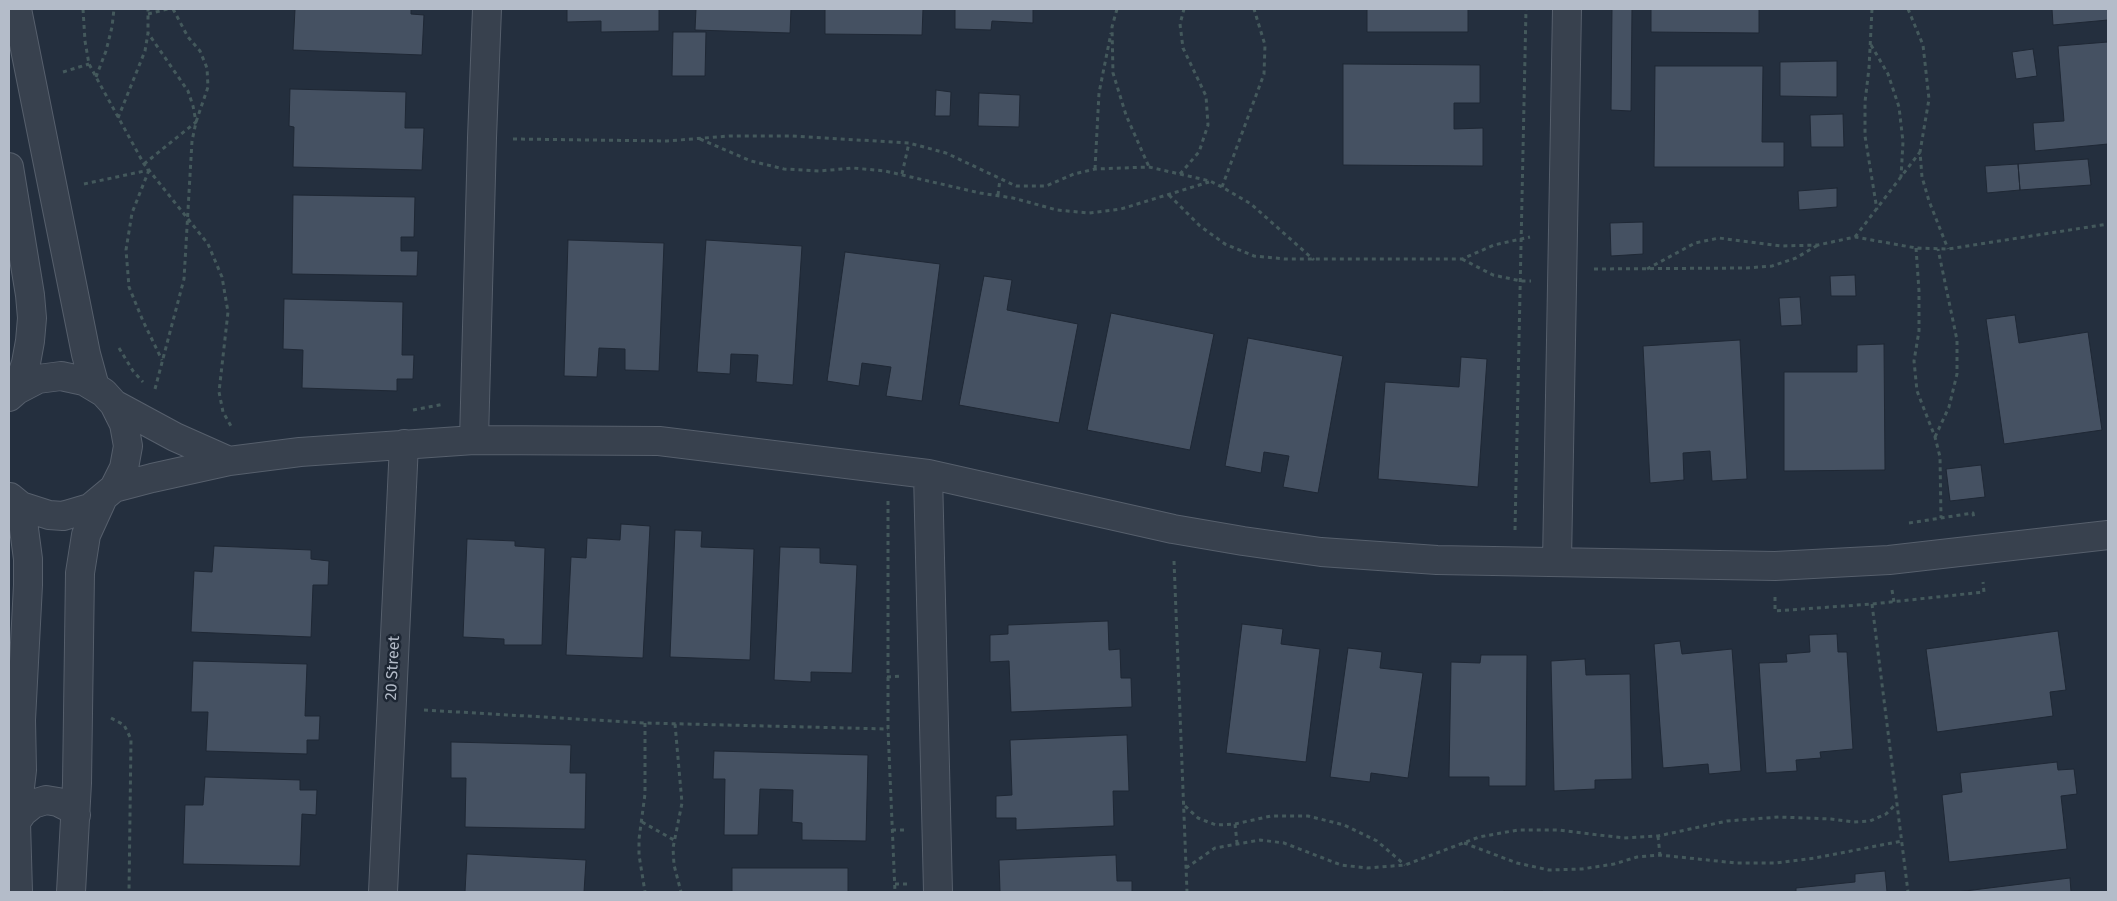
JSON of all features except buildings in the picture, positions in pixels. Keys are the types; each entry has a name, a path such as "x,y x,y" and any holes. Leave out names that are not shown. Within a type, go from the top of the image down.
{"street":[{"path":"17,9 86,354 95,387 109,399 124,424 128,446 124,468 86,535 80,573 76,815 71,892"},
{"path":"474,440 487,9"},
{"path":"1557,562 1566,9"},
{"path":"9,167 32,318 26,363 13,394"},
{"path":"13,394 38,379 61,376 84,381 109,399 175,437 229,460"},
{"path":"15,501 42,514 63,516 90,508 108,494 229,460 300,452 474,440 659,441 928,474 1173,529 1321,552 1437,560 1775,566 1889,560 2108,535"},
{"name":"20 Street","path":"383,892 404,444"},
{"path":"928,474 938,892"},
{"path":"15,501 28,559 21,720 22,770 16,822 18,892"},
{"path":"16,822 28,808 46,800 58,802 70,808 76,815"}],"path":[{"path":"83,9 89,64 117,119 144,164 208,244 222,277 228,312 219,392 223,412 232,429 224,426"},
{"path":"96,77 112,28 114,9"},
{"path":"117,119 145,51 148,33 148,9"},
{"path":"148,14 168,9"},
{"path":"118,345 133,371 154,392 184,279 186,216 192,141 208,86 207,68 200,51 188,37 172,9"},
{"path":"1095,168 1099,93 1116,9"},
{"path":"1180,174 1199,152 1208,125 1206,96 1183,48 1180,24 1184,9"},
{"path":"1222,187 1264,74 1265,46 1254,9"},
{"path":"1514,562 1526,9"},
{"path":"1872,9 1871,44 1865,102 1865,136 1876,210"},
{"path":"1908,9 1923,45 1929,99 1920,152 1922,177 1929,201 1948,249"},
{"path":"1112,27 1113,72 1126,115 1149,168"},
{"path":"148,33 188,91 196,122"},
{"path":"1871,44 1888,74 1899,107 1903,142 1901,177"},
{"path":"58,74 89,64"},
{"path":"144,164 196,122"},
{"path":"482,138 667,142 791,136 909,143 946,152 1016,186 1046,186 1074,174 1095,168 1149,168 1210,181 1222,187 1251,204 1314,260"},
{"path":"700,139 750,161 784,169 819,171 853,168 902,174 1057,210 1089,213 1121,209 1210,181"},
{"path":"902,174 909,143"},
{"path":"1855,237 1920,152"},
{"path":"81,184 149,170"},
{"path":"149,170 132,213 126,250 129,287 143,322 162,360"},
{"path":"998,196 1000,179"},
{"path":"1168,195 1200,226 1225,244 1254,256 1285,260 1462,259 1494,245 1522,238 1563,234"},
{"path":"1647,270 1695,243 1719,238 1781,246 1818,244 1855,237 1916,248 1948,249 2108,224"},
{"path":"1462,259 1493,275 1521,281 1562,275 1772,266 1796,258 1818,244"},
{"path":"1916,248 1919,331 1914,361 1917,391 1935,437 1940,457 1941,518"},
{"path":"1935,437 1949,407 1957,374 1957,340 1938,249"},
{"path":"406,411 474,398"},
{"path":"888,468 888,729 895,892"},
{"path":"1173,529 1187,892"},
{"path":"1775,566 1775,611 1872,604 1984,592 1980,551"},
{"path":"1872,604 1908,892"},
{"path":"392,708 645,723 888,729"},
{"path":"103,717 118,721 124,726 131,739 128,892"},
{"path":"645,723 645,794 639,839 639,855 645,892"},
{"path":"675,724 682,803 674,840 674,865 681,892"},
{"path":"1186,868 1215,848 1260,840 1284,843 1341,865 1367,868 1405,865 1480,837 1518,830 1558,830 1624,838 1658,836 1728,821 1779,817 1854,822 1870,821 1886,814 1897,803"},
{"path":"1184,805 1198,818 1216,825 1235,824 1271,816 1308,816 1344,825 1377,841 1405,865"},
{"path":"642,822 674,840"},
{"path":"1235,824 1237,843"},
{"path":"1658,836 1660,855"},
{"path":"1464,843 1517,863 1549,870 1582,869 1614,864 1637,857 1660,855 1736,863 1776,863 1815,858 1902,841"}]}
